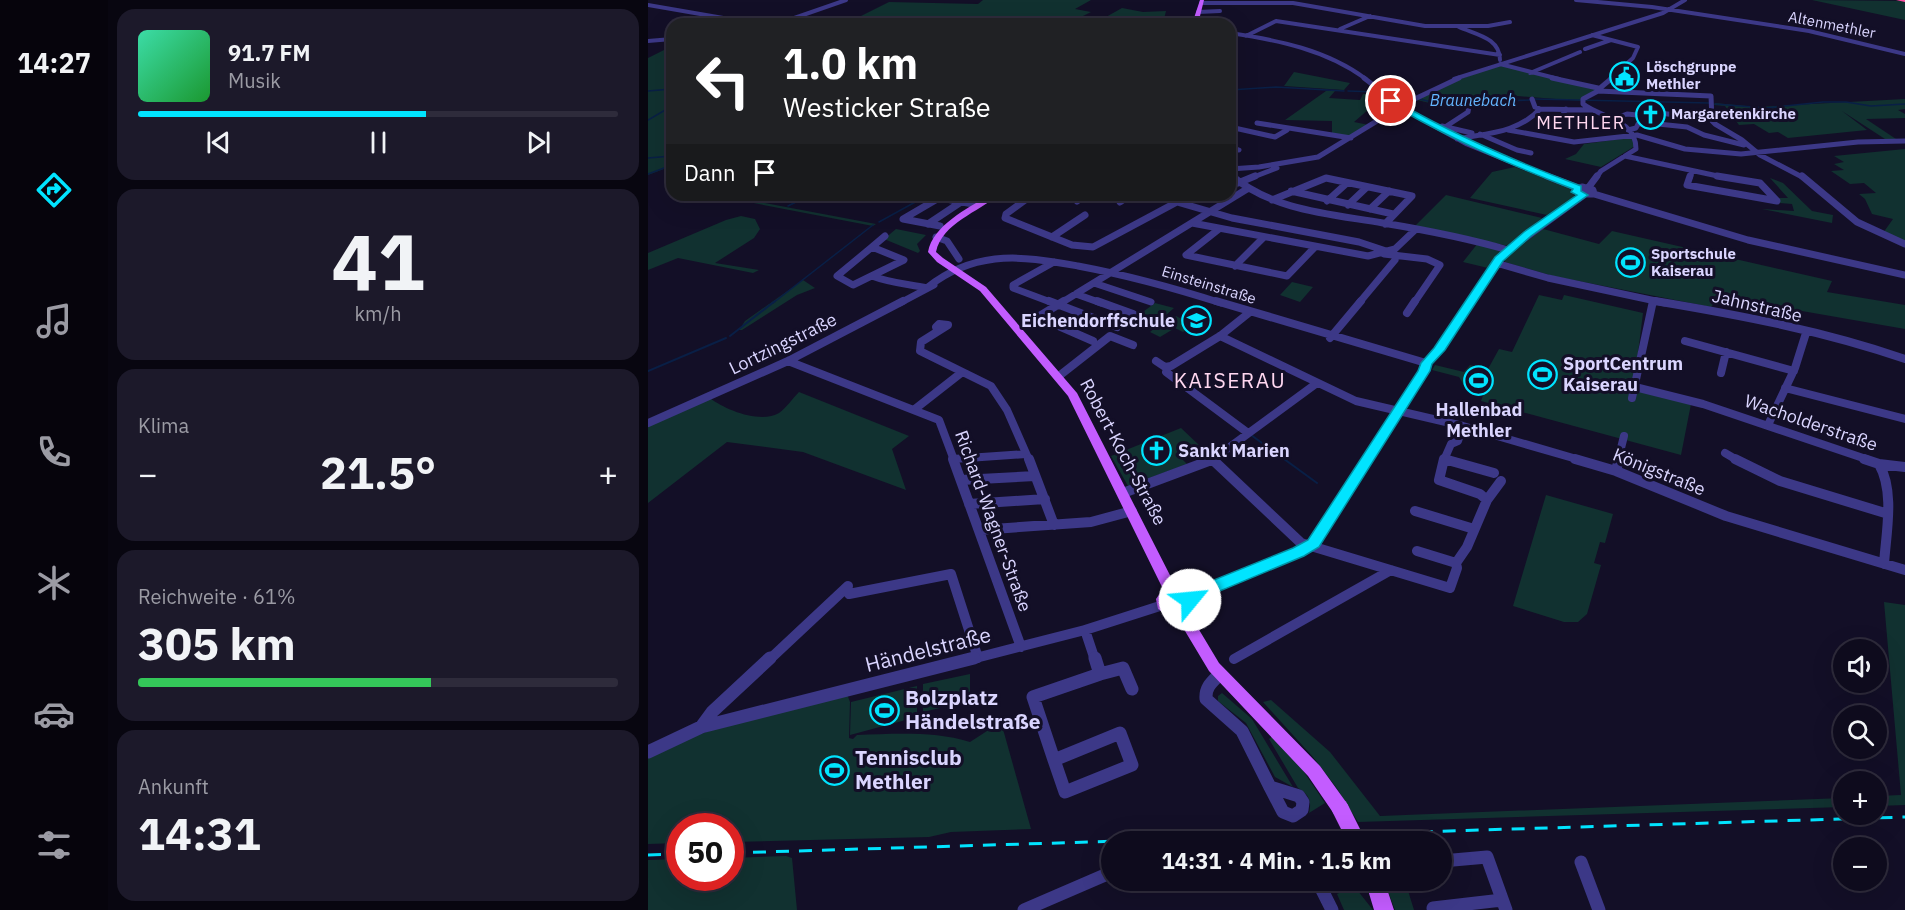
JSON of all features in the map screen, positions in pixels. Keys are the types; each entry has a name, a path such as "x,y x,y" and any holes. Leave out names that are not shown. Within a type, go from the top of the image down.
{"highway":[{"path":"1899,0 1905,0"}],"main road":[{"path":"1196,18 1201,1"},
{"path":"936,237 985,201"},
{"name":"Robert-Koch-Straße","path":"936,237 932,252 974,281 993,300 1059,376 1078,403 1171,591"},
{"path":"1180,590 1190,597 1189,603 1180,610 1172,611 1163,605 1163,599 1171,591 1180,590"},
{"path":"1180,610 1200,648 1220,674 1314,771 1340,808 1352,831"},
{"path":"1378,891 1384,910"}],"street":[{"path":"794,18 846,0"},
{"name":"Altenmethler","path":"1576,0 1670,10 1816,32 1905,54"},
{"path":"1236,169 1314,158 1439,84 1670,10 1685,0"},
{"path":"1201,1 1287,2"},
{"path":"1278,1 1425,26 1488,26 1510,22"},
{"path":"648,5 723,18"},
{"path":"1198,12 1220,13"},
{"path":"1337,30 1370,16"},
{"path":"1246,36 1275,21 1500,55"},
{"path":"1457,26 1494,42 1499,47 1502,63"},
{"path":"1236,34 1294,46 1330,58 1355,71 1394,101 1456,139 1578,188 1588,188 1593,190 1594,194"},
{"path":"1592,35 1638,47 1633,58 1599,90 1582,101 1592,110"},
{"path":"649,40 666,39"},
{"path":"1585,49 1611,40"},
{"path":"1530,73 1580,52"},
{"path":"1502,63 1530,73 1599,90 1711,96 1712,119 1715,124 1742,140 1746,146"},
{"path":"1532,99 1535,107 1539,109 1592,110 1616,118 1623,122 1630,133 1637,147 1602,171 1588,188"},
{"path":"1394,101 1387,104 1388,108 1395,110"},
{"path":"1469,106 1468,112 1443,126 1477,134 1516,150 1531,153"},
{"path":"1456,139 1508,130 1529,121 1539,109"},
{"path":"1557,125 1566,109"},
{"path":"1630,133 1638,124 1639,111 1712,119"},
{"path":"1658,124 1661,113"},
{"path":"1616,118 1627,114 1637,115"},
{"path":"1257,123 1351,138"},
{"path":"1298,123 1298,130"},
{"path":"1313,131 1314,124"},
{"path":"1330,124 1330,134"},
{"path":"1638,124 1688,127 1704,135 1746,146 1800,175 1857,222 1905,244"},
{"path":"1236,126 1276,136 1284,128"},
{"path":"1236,134 1245,129"},
{"path":"1508,130 1574,142 1630,133 1688,149 1730,154 1858,142 1905,141"},
{"path":"1250,135 1257,132"},
{"path":"1261,139 1268,135"},
{"path":"1625,156 1692,172 1760,183 1777,201 1687,185 1692,172"},
{"path":"1238,183 1285,166"},
{"path":"1272,200 1324,178 1412,196 1385,224"},
{"path":"1238,183 1272,200 1508,250"},
{"path":"1327,201 1347,183"},
{"path":"1348,205 1367,187"},
{"path":"1578,188 1576,192 1584,195 1594,194 1748,240 1905,275"},
{"path":"1236,196 1247,189"},
{"path":"1291,191 1327,201 1393,214"},
{"path":"1370,209 1389,191"},
{"path":"1190,597 1310,546 1424,371 1426,363 1439,350 1496,263 1508,250 1584,195"},
{"path":"936,201 903,219 940,226"},
{"path":"957,201 974,204"},
{"path":"1024,201 1006,214 1005,218 1081,248 1093,247 1177,202"},
{"path":"1174,201 1232,219 1359,242 1397,257 1419,258 1440,265 1407,313"},
{"path":"1093,341 1038,317 1227,201"},
{"path":"928,224 961,202"},
{"path":"1052,237 1085,215"},
{"path":"1192,223 1359,255 1387,253 1404,244 1416,229"},
{"path":"1219,229 1186,255 1287,276 1315,247"},
{"path":"864,291 837,276 885,236"},
{"path":"936,237 947,241 959,259"},
{"path":"1235,266 1263,237"},
{"path":"853,285 904,260 872,247"},
{"name":"Einsteinstraße","path":"957,270 979,263 1014,258 1111,272 1176,289 1330,338 1426,363"},
{"path":"1330,338 1395,260"},
{"path":"1054,262 1013,285 1013,288 1117,327"},
{"name":"Jahnstraße","path":"1496,263 1548,278 1653,301 1716,311 1864,345 1905,359"},
{"name":"Lortzingstraße","path":"648,423 790,362 957,270"},
{"path":"872,276 886,283 901,282 928,288"},
{"path":"1094,283 1151,302"},
{"path":"1076,294 1133,314"},
{"path":"1632,398 1653,301"},
{"path":"1248,433 1166,372 1168,367 1220,336 1250,312"},
{"path":"937,330 921,342 920,351 984,382 998,393 1026,454 1054,525"},
{"path":"1768,425 1794,371 1804,346 1806,333"},
{"path":"1059,376 1110,336 1134,345"},
{"name":"Königstraße","path":"1220,336 1356,401 1463,426 1616,471 1726,516 1905,570"},
{"path":"1685,341 1794,371"},
{"path":"1721,373 1726,352"},
{"path":"1156,361 1168,367"},
{"name":"Richard-Wagner-Straße","path":"790,362 939,420 1021,647"},
{"path":"915,409 962,372"},
{"path":"1124,493 1213,460 1317,383"},
{"name":"Wacholderstraße","path":"1635,387 1703,404 1879,464 1885,472 1884,564"},
{"path":"1785,388 1905,419"},
{"path":"1463,426 1458,441 1451,444 1444,459 1439,480 1480,494 1487,500"},
{"path":"1616,471 1624,436"},
{"path":"1725,453 1756,470 1885,513"},
{"path":"953,459 1026,454"},
{"path":"1444,459 1494,473"},
{"path":"1213,460 1295,538 1310,546 1450,588 1457,568 1456,563 1467,546 1487,500 1501,482"},
{"path":"1879,464 1905,467"},
{"path":"961,480 1035,476"},
{"path":"969,504 1045,499"},
{"path":"1414,510 1474,529"},
{"path":"979,530 1091,522 1132,511"},
{"path":"1417,550 1456,563"},
{"path":"648,752 701,727 712,712 849,590 950,569 978,658"},
{"path":"1234,659 1391,570"},
{"name":"Händelstraße","path":"701,727 1021,647 1085,630 1163,605"},
{"path":"1085,630 1100,674"},
{"path":"1053,761 1120,734 1132,765 1065,792 1053,761 1033,697 1123,668 1132,689"},
{"path":"1220,674 1208,684 1205,696 1207,701 1210,706 1238,725 1270,787"},
{"path":"1433,908 1504,905 1486,857 1452,860"},
{"path":"1581,862 1599,910"},
{"path":"1024,910 1101,877"},
{"path":"1322,891 1332,910"}],"green space":[{"path":"983,0 1091,0 1075,9 1091,12 1083,16 1062,18 857,18 889,2 978,4"},
{"path":"1812,0 1905,1 1905,20"},
{"path":"1122,8 1143,12 1166,11 1164,18 1106,17"},
{"path":"666,49 666,168 648,175 648,58"},
{"path":"1499,65 1597,89 1581,101 1518,96 1485,98 1529,99 1467,100 1434,104 1417,100 1430,90"},
{"path":"1294,72 1350,83 1344,90 1284,86"},
{"path":"1326,91 1335,91 1329,98 1360,100 1363,94 1380,94 1369,109 1354,122 1369,125 1348,137 1332,134 1332,121 1285,120"},
{"path":"1905,99 1905,109 1898,110 1905,114 1905,118 1866,119 1896,139 1885,139 1842,111 1867,130 1788,138 1778,132 1769,133 1754,124 1739,125 1725,106 1714,105 1715,103 1757,107"},
{"path":"1632,139 1635,146 1601,167 1565,159 1576,154 1584,144"},
{"path":"1905,149 1905,242 1883,233 1893,219 1872,214 1865,199 1859,194 1876,193 1864,183 1850,184 1831,171 1844,170 1834,164 1844,162 1834,156"},
{"path":"1515,167 1570,188 1575,197 1547,215 1470,198 1492,172"},
{"path":"1770,178 1783,183 1812,211 1833,215 1832,223 1762,209 1794,211 1792,204 1780,203 1778,198 1788,198"},
{"name":"Sportschule Kaiserau","path":"1446,195 1542,218 1532,226 1599,244 1612,231 1832,281 1827,292 1905,305 1905,329 1802,311 1797,316 1722,295 1711,307 1553,276 1505,262 1505,256 1514,247 1414,227"},
{"path":"743,201 755,201 876,224 873,226"},
{"path":"741,216 755,219 760,229 754,238 715,263 759,270 753,273 678,258 648,270 648,253 726,220"},
{"path":"896,229 926,235 917,244 920,251 918,253 884,239"},
{"path":"1478,243 1503,251 1488,268 1463,262"},
{"path":"803,280 815,288 797,295 739,330 745,321"},
{"path":"1292,282 1313,287 1300,302 1280,295"},
{"name":"SportCentrum Kaiserau","path":"1539,295 1562,300 1564,295 1643,313 1636,369 1630,388 1691,404 1681,455 1481,401 1484,393 1465,387 1459,377 1432,370 1435,365 1464,372 1470,365 1488,369 1499,349 1512,352"},
{"path":"1155,303 1174,308 1149,330 1128,323"},
{"path":"1176,316 1194,325 1183,332 1175,328 1160,337 1150,332 1162,322"},
{"path":"799,392 909,436 892,449 906,490 803,452 727,442 648,503 648,424 710,398 743,414 771,416 782,411"},
{"path":"1181,428 1200,446 1178,455 1187,464 1128,486 1111,456"},
{"path":"1546,495 1613,514 1605,543 1600,542 1594,563 1601,565 1587,614 1578,622 1564,622 1513,606"},
{"path":"1884,602 1905,605 1905,805 1887,806 1887,796 1901,795"},
{"path":"970,674 970,701 923,712 923,684"},
{"name":"Bolzplatz Händelstraße","path":"917,686 917,717 850,735 851,702"},
{"path":"1222,693 1252,719 1293,787 1275,777 1246,723 1218,701 1218,696"},
{"path":"847,694 850,702 849,738 853,739 857,735 914,734 956,738 970,742 1001,722 1031,829 951,832 929,837 744,842 744,813 666,813 666,843 648,844 648,758 694,736 737,722"},
{"path":"1271,700 1330,752 1380,816 1833,798 1833,807 1358,822 1336,787 1313,757 1263,702"},
{"path":"1272,737 1300,766 1325,803 1309,813 1309,798 1298,788 1269,739"},
{"path":"786,856 792,858 797,910 648,910 648,860 666,859 666,891 744,891 744,858"},
{"path":"1343,891 1358,891 1373,910 1344,910 1337,894"},
{"path":"1388,891 1408,891 1414,910 1395,910"}],"waterway":[{"name":"Braunebach","path":"1236,90 1276,87 1344,91"},
{"name":"Braunebach","path":"648,91 666,90"},
{"name":"Braunebach","path":"1348,91 1377,92"},
{"name":"Braunebach","path":"1389,93 1410,97"},
{"name":"Braunebach","path":"1420,99 1435,103 1530,100"},
{"name":"Braunebach","path":"1534,99 1709,103"},
{"name":"Braunebach","path":"1715,104 1766,108 1823,102 1846,102 1871,106 1905,104"},
{"path":"648,120 666,110"},
{"path":"648,158 666,156"},
{"path":"648,174 666,167"},
{"path":"788,206 798,201"},
{"path":"879,222 917,201"},
{"path":"773,303 873,225"},
{"path":"730,336 775,301"},
{"path":"648,371 726,338"},
{"path":"1251,435 1317,483"}],"railway":[{"path":"744,853 1905,817"},
{"path":"648,855 666,854"}],"place":[{"name":"Löschgruppe Methler","path":"1625,76"},
{"name":"Margaretenkirche","path":"1650,114"},
{"name":"Sportschule Kaiserau","path":"1630,263"},
{"name":"Eichendorffschule","path":"1196,321"},
{"name":"SportCentrum Kaiserau","path":"1542,374"},
{"name":"Hallenbad Methler","path":"1479,381"},
{"name":"Sankt Marien","path":"1157,451"},
{"name":"Bolzplatz Händelstraße","path":"884,710"},
{"name":"Tennisclub Methler","path":"834,770"}],"district":[{"name":"METHLER","path":"1581,123"},
{"name":"KAISERAU","path":"1230,381"}],"route":[{"path":"1190,600 1190,597 1299,552 1313,543 1424,371 1426,363 1439,350 1499,259 1528,234 1584,195 1576,192 1575,189 1578,188 1456,139 1404,109 1406,107 1403,103 1391,101"}]}
